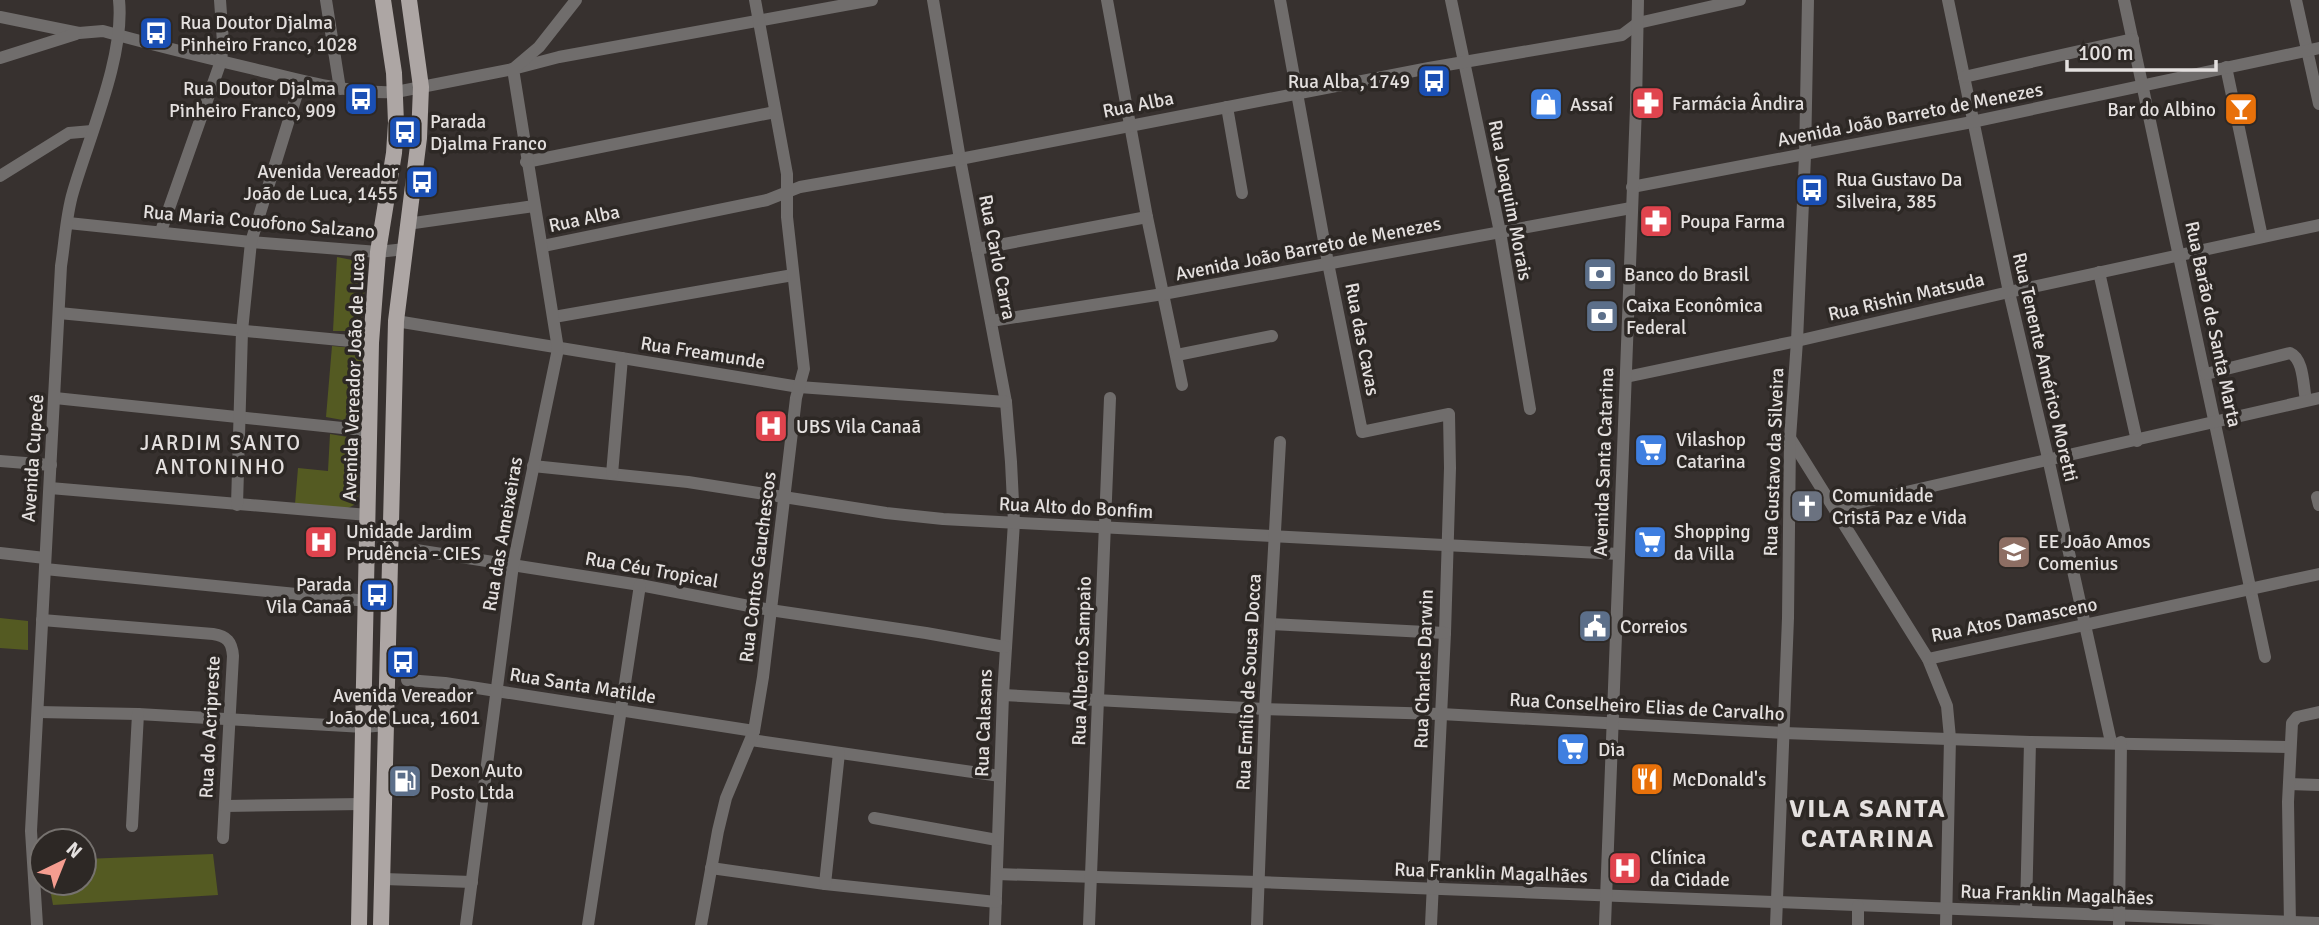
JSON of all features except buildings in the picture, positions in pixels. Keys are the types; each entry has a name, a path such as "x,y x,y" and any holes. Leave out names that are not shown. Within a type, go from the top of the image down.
{"main road":[{"name":"Avenida Vereador João de Luca","path":"359,925 372,343 378,252 394,153 396,92 383,0"},
{"path":"382,925 396,321 419,138 421,87 409,0"}],"street":[{"name":"Avenida Cupecê","path":"37,925 32,831 61,266 72,196 116,54 121,16 119,0"},
{"path":"160,231 220,61 223,42 220,0"},
{"path":"326,0 340,89"},
{"path":"513,69 539,47 576,0"},
{"name":"Rua Contos Gauchescos","path":"701,925 726,798 752,735 763,677 769,610 799,387 804,369 787,217 787,174 755,0"},
{"path":"0,58 79,33 103,30 301,81 340,89 396,92 559,57 872,0"},
{"name":"Rua Carlo Carra","path":"933,0 1006,402 1014,522"},
{"path":"1107,0 1147,217 1182,385"},
{"name":"Rua das Cavas","path":"1280,0 1362,432 1449,414"},
{"name":"Rua Joaquim Morais","path":"1451,0 1500,232 1530,409"},
{"name":"Avenida Santa Catarina","path":"1605,925 1638,0"},
{"name":"Rua Alba","path":"543,246 767,200 788,194 800,187 960,159 1429,68 1622,35 1638,23 1740,0"},
{"name":"Rua Gustavo da Silveira","path":"1776,925 1788,618 1790,438 1805,156 1808,0"},
{"name":"Rua Tenente Américo Moretti","path":"1948,0 2008,292 2084,625 2116,742 2120,920"},
{"name":"Rua Barão de Santa Marta","path":"2124,0 2265,657"},
{"path":"2296,0 2313,50 2319,104"},
{"path":"0,17 79,33"},
{"path":"1964,77 2133,40"},
{"name":"Avenida João Barreto de Menezes","path":"1632,187 1805,156 2313,50"},
{"path":"2226,67 2262,236"},
{"name":"Rua das Ameixeiras","path":"466,925 513,565 558,349 513,69"},
{"path":"237,505 242,331 251,242 301,81"},
{"path":"1227,107 1242,193"},
{"path":"526,162 775,113"},
{"path":"0,176 69,133 92,131"},
{"path":"407,224 534,206"},
{"name":"Avenida João Barreto de Menezes","path":"990,321 1163,294 1631,208"},
{"path":"977,249 1147,217"},
{"name":"Rua Maria Couofono Salzano","path":"68,223 378,252 405,249"},
{"name":"Rua Rishin Matsuda","path":"1626,377 2319,225"},
{"path":"2099,272 2137,441"},
{"path":"554,317 793,275"},
{"path":"59,313 372,343"},
{"name":"Rua Freamunde","path":"396,321 799,387 1006,402"},
{"path":"1177,355 1272,336"},
{"path":"2206,374 2294,354 2299,360 2305,400"},
{"path":"612,474 622,358"},
{"path":"55,398 371,431"},
{"name":"Rua Alberto Sampaio","path":"1089,925 1110,398"},
{"path":"1836,508 2319,398"},
{"name":"Rua Charles Darwin","path":"1431,925 1445,632 1449,414"},
{"name":"Rua Atos Damasceno","path":"1790,438 1928,659 2319,574"},
{"name":"Rua Emílio de Sousa Docca","path":"1257,925 1265,709 1280,442"},
{"path":"0,461 51,465"},
{"name":"Rua Alto do Bonfim","path":"534,466 736,488 931,518 985,523 1014,522 1619,554"},
{"path":"50,488 368,515"},
{"name":"Rua Calasans","path":"995,925 1003,695 1014,522"},
{"name":"Rua Céu Tropical","path":"415,550 1006,647"},
{"path":"0,553 45,564 367,601"},
{"path":"588,925 640,585"},
{"name":"Rua do Acripreste","path":"42,620 213,634 224,637 233,647 223,838"},
{"path":"1271,624 1445,632"},
{"path":"1928,659 1947,706 1950,738 1946,925"},
{"name":"Rua Santa Matilde","path":"407,680 622,710 839,753 1000,776"},
{"name":"Rua Conselheiro Elias de Carvalho","path":"1003,695 1099,698 1265,709 1441,714 1784,733 2030,742 2290,747"},
{"path":"38,712 228,718 364,727 386,725"},
{"path":"2290,923 2288,784 2292,723 2297,717 2319,712"},
{"path":"132,826 138,714"},
{"path":"2026,911 2030,742"},
{"path":"825,884 839,753"},
{"path":"2288,784 2319,785"},
{"path":"225,806 362,804"},
{"path":"874,818 997,840"},
{"path":"711,868 825,884 996,902"},
{"name":"Rua Franklin Magalhães","path":"996,874 2026,911 2120,920 2319,923"},
{"path":"384,879 472,882"},
{"path":"1858,906 1858,925"}],"green space":[{"path":"337,257 367,263 359,331 333,331"},
{"path":"332,346 353,348 362,354 359,415 348,421 326,417"},
{"path":"330,434 354,438 360,445 358,503 348,508 295,504 298,468 328,471"},
{"path":"0,618 28,621 28,650 0,648"},
{"path":"213,854 218,895 53,905 52,897 98,897 98,858"}],"place":[{"name":"Rua Doutor Djalma Pinheiro Franco, 1028","path":"156,33"},
{"name":"Rua Alba, 1749","path":"1434,81"},
{"name":"Rua Doutor Djalma Pinheiro Franco, 909","path":"361,99"},
{"name":"Farmácia Ândira","path":"1648,103"},
{"name":"Assaí","path":"1546,104"},
{"name":"Bar do Albino","path":"2241,109"},
{"name":"Parada Djalma Franco","path":"405,132"},
{"name":"Avenida Vereador João de Luca, 1455","path":"422,182"},
{"name":"Rua Gustavo Da Silveira, 385","path":"1812,190"},
{"name":"Poupa Farma","path":"1656,221"},
{"name":"Banco do Brasil","path":"1600,274"},
{"name":"Caixa Econômica Federal","path":"1602,316"},
{"name":"UBS Vila Canaã","path":"771,426"},
{"name":"Vilashop Catarina","path":"1651,450"},
{"name":"Comunidade Cristã Paz e Vida","path":"1807,506"},
{"name":"Unidade Jardim Prudência - CIES","path":"321,542"},
{"name":"Shopping da Villa","path":"1650,542"},
{"name":"EE João Amos Comenius","path":"2014,552"},
{"name":"Parada Vila Canaã","path":"377,595"},
{"name":"Correios","path":"1595,626"},
{"name":"Avenida Vereador João de Luca, 1601","path":"403,662"},
{"name":"Dia","path":"1573,749"},
{"name":"McDonald's","path":"1647,779"},
{"name":"Dexon Auto Posto Ltda","path":"405,781"},
{"name":"Clínica da Cidade","path":"1625,868"}],"district":[{"name":"JARDIM SANTO ANTONINHO","path":"221,455"},
{"name":"VILA SANTA CATARINA","path":"1868,823"}]}
